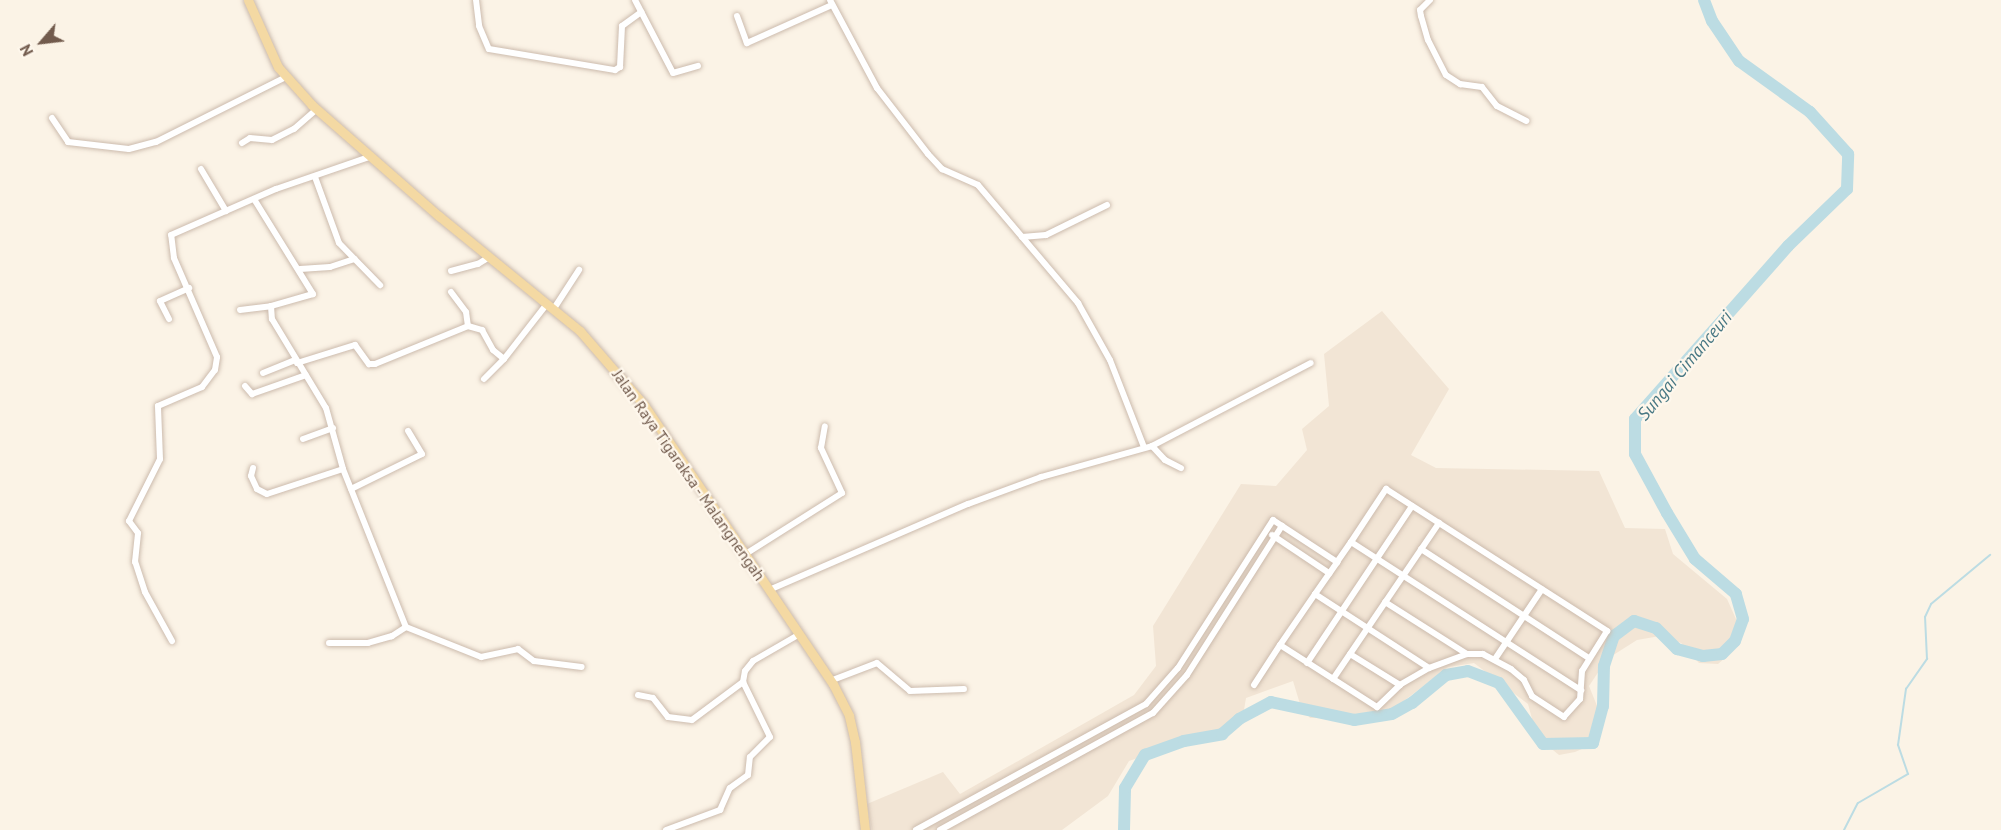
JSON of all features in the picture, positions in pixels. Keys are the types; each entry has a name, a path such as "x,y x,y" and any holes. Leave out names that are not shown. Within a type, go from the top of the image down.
{"main road":[{"name":"Jalan Raya Tigaraksa - Malangnengah","path":"248,0 264,42 286,77 317,109 369,157 580,331 613,365 830,681 851,724 865,830"}],"street":[{"path":"477,0 479,26 489,49 615,70 620,67 622,26 641,12"},
{"path":"635,0 673,73 698,66"},
{"path":"1430,0 1420,10 1421,16 1428,40 1446,75 1460,84 1482,87 1497,106 1526,121"},
{"path":"737,16 747,43 831,3 872,80 928,154 942,169 975,182 1078,303 1110,360 1144,447"},
{"path":"52,118 68,142 129,148 156,142 286,77"},
{"path":"242,143 250,138 272,140 294,129 317,109"},
{"path":"172,641 155,615 142,584 135,562 138,533 129,521 160,459 158,406 202,387 215,370 217,357 189,288 174,258 171,235 254,199 369,157"},
{"path":"201,169 226,211"},
{"path":"315,177 336,238 380,285"},
{"path":"240,310 271,306 313,294 300,269 254,199"},
{"path":"1022,237 1046,235 1107,205"},
{"path":"451,271 478,264 489,256"},
{"path":"300,269 330,267 355,259"},
{"path":"484,380 550,308 579,270"},
{"path":"169,319 160,301 189,288"},
{"path":"450,292 466,312 468,326"},
{"path":"271,306 272,319 306,375 333,428 343,469 406,627 481,657 518,649 534,661 582,667"},
{"path":"263,373 296,361 355,345 369,364 375,364 468,326 482,330 493,350 504,359"},
{"path":"769,591 968,504 1041,477 1152,446 1311,363"},
{"path":"245,386 252,394 306,375"},
{"path":"744,555 841,494 842,489 821,448 825,426"},
{"path":"303,439 333,428"},
{"path":"351,489 422,454 408,431"},
{"path":"1152,446 1168,463 1181,468"},
{"path":"253,468 251,476 257,489 267,494 343,469"},
{"path":"1254,685 1386,489 1607,631 1582,671 1580,699 1564,717 1532,696 1524,680 1495,659 1467,654 1385,602"},
{"path":"1307,663 1412,506"},
{"path":"916,830 1146,704 1178,668 1273,520 1337,562"},
{"path":"1333,679 1439,523"},
{"path":"940,830 1158,709 1187,675 1282,526"},
{"path":"1266,531 1329,573"},
{"path":"1351,542 1581,690"},
{"path":"1421,549 1589,658"},
{"path":"1495,659 1542,589"},
{"path":"1315,594 1429,668"},
{"path":"329,643 379,641 406,627"},
{"path":"638,695 653,698 668,717 692,720 743,682 753,661 798,635"},
{"path":"1280,645 1377,707 1400,685 1429,668 1467,654"},
{"path":"1350,654 1400,685"},
{"path":"830,681 877,663 910,691 964,689"},
{"path":"666,830 720,810 730,788 748,775 750,757 770,739 767,725 743,682"}],"shaded area":[{"path":"1382,311 1449,389 1411,455 1436,468 1599,471 1625,528 1665,529 1673,554 1727,599 1740,628 1734,650 1718,664 1699,663 1681,643 1660,636 1637,640 1607,659 1589,686 1604,723 1593,744 1575,752 1559,755 1537,737 1528,704 1474,663 1448,667 1383,717 1310,718 1300,704 1293,681 1246,698 1242,722 1129,761 1108,796 1062,830 872,830 867,804 943,772 960,794 1134,695 1156,666 1153,626 1241,484 1276,486 1307,450 1302,429 1329,406 1324,354"}],"waterway":[{"name":"Sungai Cimanceuri","path":"1124,830 1125,788 1145,755 1184,741 1222,734 1239,719 1271,702 1354,720 1392,714 1412,703 1446,675 1468,671 1499,683 1543,744 1593,743 1603,706 1604,666 1614,636 1634,621 1656,628 1677,649 1703,656 1722,654 1735,641 1743,619 1736,594 1695,559 1667,513 1635,454 1635,419 1788,246 1847,189 1848,154 1810,112 1739,61 1712,21 1704,0"},
{"path":"1844,830 1858,803 1908,774 1898,745 1906,689 1927,659 1925,617 1931,604 1990,555"}]}
